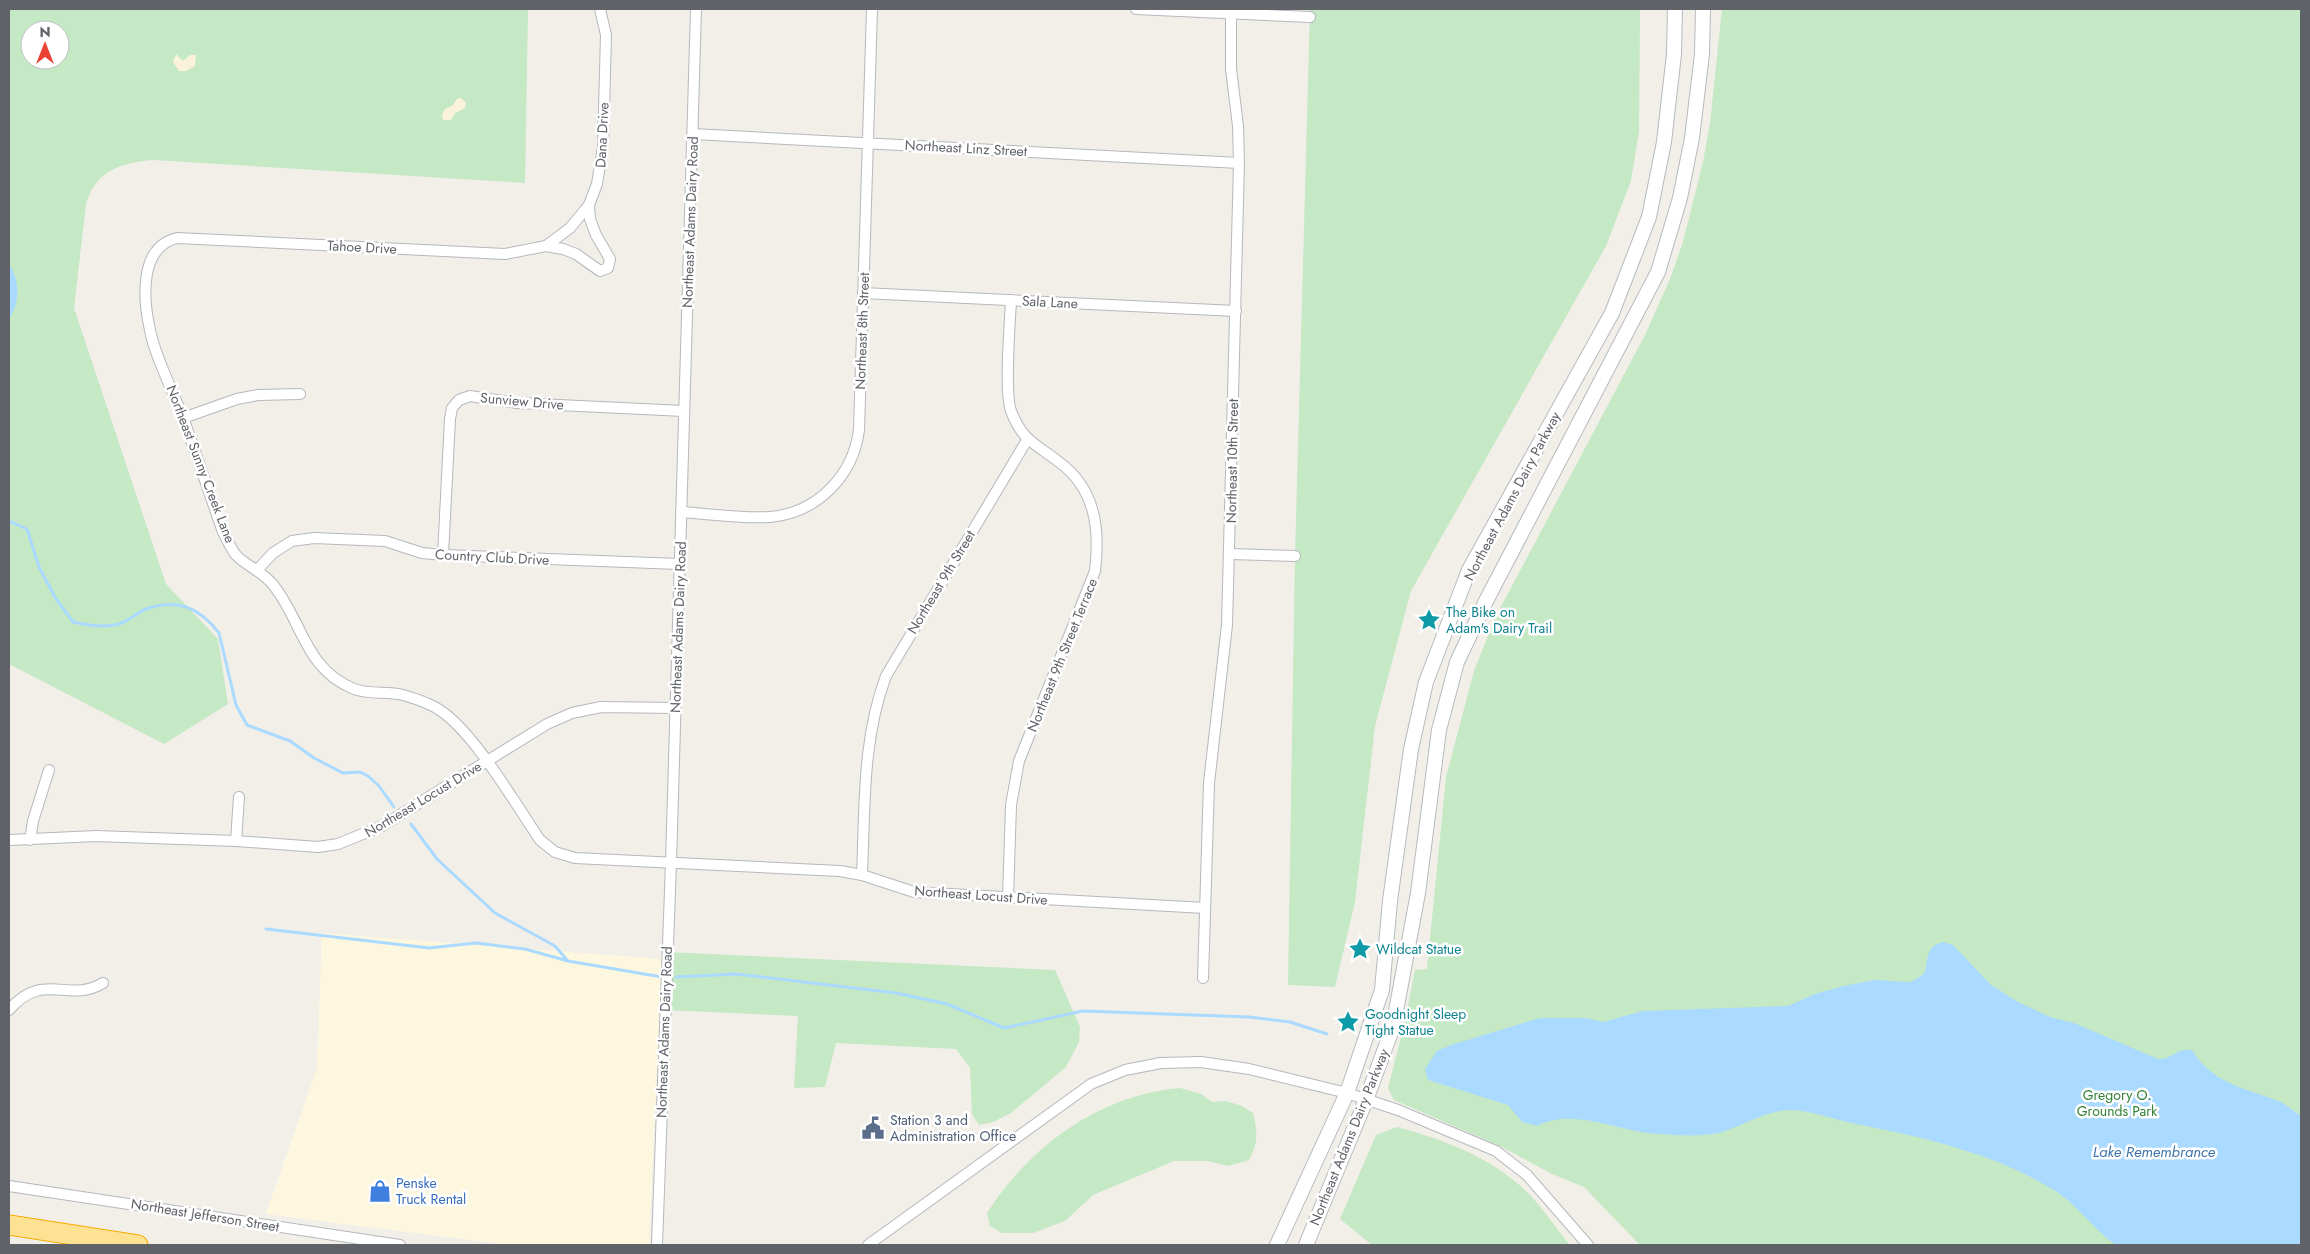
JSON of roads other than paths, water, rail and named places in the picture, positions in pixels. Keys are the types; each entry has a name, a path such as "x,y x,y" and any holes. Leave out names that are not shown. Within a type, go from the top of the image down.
{"highway":[{"path":"9,1225 138,1245"}],"main road":[{"name":"Northeast Adams Dairy Parkway","path":"1277,1245 1347,1093 1382,990 1390,901 1411,749 1426,682 1469,570 1612,314 1650,217 1664,142 1674,54 1675,9"},
{"name":"Northeast Adams Dairy Parkway","path":"1306,1245 1366,1100 1393,1027 1418,893 1439,730 1457,662 1486,601 1658,272 1680,198 1692,138 1702,54 1703,9"}],"street":[{"name":"Dana Drive","path":"589,205 597,184 602,155 606,35 600,9"},
{"name":"Northeast Adams Dairy Road","path":"656,1245 671,863 696,9"},
{"name":"Northeast 8th Street","path":"681,512 776,516 789,514 808,506 832,489 848,468 857,444 872,9"},
{"path":"1136,9 1310,16"},
{"name":"Northeast 10th Street","path":"1202,978 1209,783 1227,624 1230,554 1239,163 1238,126 1231,69 1231,13"},
{"name":"Northeast Linz Street","path":"693,134 1239,163"},
{"name":"Tahoe Drive","path":"177,238 505,254 546,246 570,228 589,205"},
{"name":"Tahoe Drive","path":"546,246 576,254 600,271 608,268 610,259 593,226 589,205"},
{"name":"Northeast Sunny Creek Lane","path":"177,238 168,240 158,247 151,258 146,294 150,332 183,418 223,532 237,556 258,569 274,586 308,650 319,665 335,678 354,689 402,695 438,708 465,731 540,840 556,852 575,858 671,863"},
{"name":"Sala Lane","path":"863,293 1236,311"},
{"path":"1011,300 1008,392 1010,408 1027,440"},
{"path":"183,418 237,399 258,394 300,394"},
{"name":"Sunview Drive","path":"443,555 450,418 452,408 459,400 470,396 517,403 684,411"},
{"name":"Northeast 9th Street","path":"862,875 867,750 877,700 886,676 1027,440"},
{"name":"Northeast 9th Street Terrace","path":"1008,897 1011,805 1019,761 1095,571 1098,548 1097,525 1087,493 1062,464 1027,440"},
{"name":"Country Club Drive","path":"258,569 273,553 292,541 314,538 385,541 422,553 443,555 679,564"},
{"path":"1230,554 1295,556"},
{"name":"Northeast Locust Drive","path":"9,840 96,836 236,841 318,847 352,840 386,824 547,724 572,713 601,708 675,708"},
{"path":"30,840 33,821 49,770"},
{"path":"236,841 239,797"},
{"name":"Northeast Locust Drive","path":"671,863 834,871 862,875 914,892 1204,908"},
{"path":"9,1010 19,998 30,992 44,989 91,990 103,983"},
{"path":"868,1245 1091,1084 1125,1070 1161,1063 1201,1062 1249,1069 1347,1093 1398,1110 1496,1151 1527,1175 1588,1245"},
{"name":"Northeast Jefferson Street","path":"9,1186 400,1245"}],"water":[{"path":"9,264 17,284 17,299 9,319"},
{"name":"Lake Remembrance","path":"1943,942 1953,945 1991,985 2018,1002 2050,1017 2074,1023 2158,1059 2167,1058 2181,1051 2192,1050 2209,1070 2219,1077 2241,1088 2281,1102 2301,1116 2301,1245 2116,1245 2065,1198 2035,1179 1987,1158 1937,1142 1809,1112 1791,1110 1764,1115 1728,1130 1705,1135 1645,1133 1581,1119 1551,1121 1537,1126 1522,1122 1508,1105 1428,1080 1425,1069 1437,1051 1540,1018 1586,1018 1603,1022 1643,1011 1788,1006 1815,994 1874,980 1911,982 1924,974 1930,950"}],"waterway":[{"path":"9,521 27,529 39,567 56,599 73,622 96,626 114,625 126,621 146,609 168,604 187,607 195,611 204,617 219,633 236,705 247,725 290,741 314,758 343,773 360,772 368,776 379,786 394,807"},
{"path":"411,824 437,859 495,913 555,946 567,960"},
{"path":"266,929 429,948 476,943 525,949 568,961 662,977"},
{"path":"676,977 736,974 896,993 947,1004 1004,1028 1083,1011 1249,1017 1290,1022 1327,1034"}],"place":[{"name":"The Bike on Adam's Dairy Trail","path":"1429,620"},
{"name":"Wildcat Statue","path":"1360,949"},
{"name":"Goodnight Sleep Tight Statue","path":"1348,1022"},
{"name":"Station 3 and Administration Office","path":"873,1128"},
{"name":"Penske Truck Rental","path":"380,1191"}],"park label":[{"name":"Gregory O. Grounds Park","path":"2117,1104"}]}
